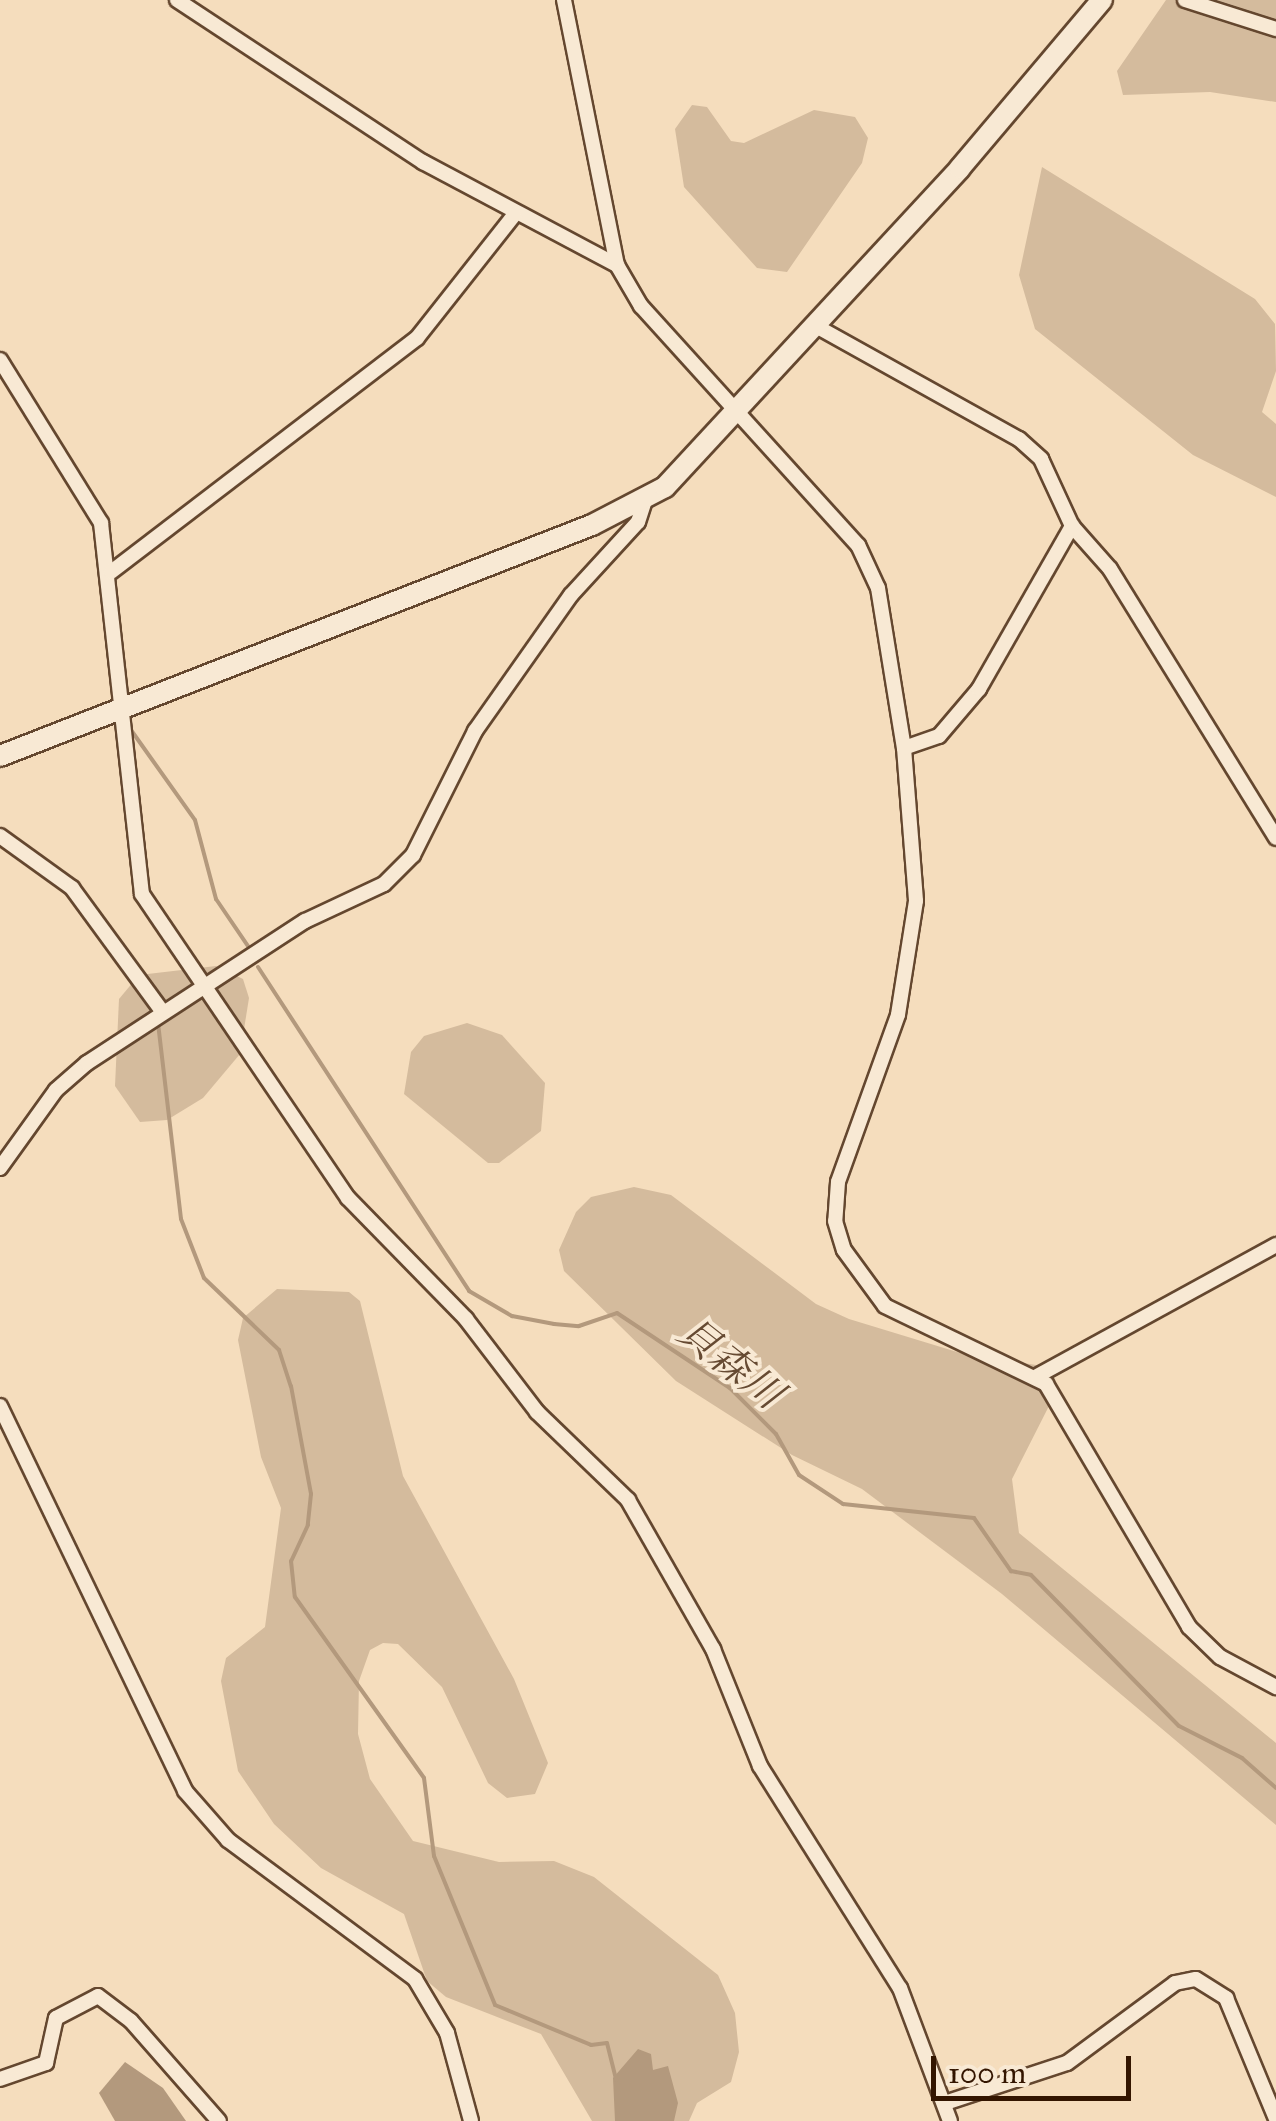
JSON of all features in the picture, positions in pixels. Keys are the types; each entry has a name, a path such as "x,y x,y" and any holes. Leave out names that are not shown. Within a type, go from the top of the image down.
{"street":[{"path":"177,0 514,215 617,265"},
{"path":"564,0 617,265 642,306 872,566 904,748 916,852 911,945 898,1015 838,1182 835,1221 860,1279 885,1306 1037,1376 1189,1627 1220,1657 1276,1687"},
{"path":"0,756 646,500 683,473 1102,0"},
{"path":"1185,0 1276,29"},
{"path":"111,572 417,338 514,215"},
{"path":"814,325 1020,439 1041,460 1072,526 1110,569 1276,838"},
{"path":"0,360 81,482 111,572 121,710 142,894 348,1198 466,1319 537,1412 628,1500 713,1648 760,1766 900,1988 950,2121"},
{"path":"0,1168 56,1090 162,1011 208,987 305,921 384,884 413,854 475,731 571,595 638,522 646,500"},
{"path":"904,748 939,736 980,689 1072,526"},
{"path":"0,836 72,888 162,1011"},
{"path":"1037,1376 1276,1245"},
{"path":"0,1406 185,1791 228,1840 415,1979 447,2032 471,2121"},
{"path":"945,2102 1067,2063 1175,1982 1196,1979 1226,1998 1276,2120"},
{"path":"0,2079 46,2063 56,2018 98,1996 220,2121"}],"shaded area":[{"path":"1166,0 1276,0 1276,102 1210,92 1123,95 1117,71"},
{"path":"692,105 707,107 731,141 744,143 814,110 855,117 868,138 862,163 787,272 757,268 684,187 675,129"},
{"path":"1042,167 1255,299 1275,324 1276,371 1262,412 1276,424 1276,497 1193,455 1035,329 1019,275"},
{"path":"216,966 243,979 249,998 240,1054 203,1098 167,1120 140,1122 115,1086 119,999 139,975"},
{"path":"467,1023 502,1035 545,1083 541,1131 499,1163 488,1163 404,1094 411,1052 424,1036"},
{"path":"634,1187 671,1195 816,1304 849,1319 967,1355 1043,1366 1051,1402 1012,1479 1019,1533 1276,1743 1276,1825 1002,1594 862,1489 792,1455 676,1381 564,1271 559,1250 576,1212 591,1197"},
{"path":"277,1289 349,1292 360,1301 403,1476 514,1679 548,1763 535,1794 507,1798 488,1783 442,1687 398,1644 383,1643 370,1650 359,1681 358,1734 370,1779 413,1841 499,1862 554,1861 594,1877 718,1975 735,2013 739,2052 731,2082 697,2103 689,2121 592,2121 541,2034 446,1997 427,1981 404,1914 321,1868 274,1824 238,1771 221,1681 226,1658 265,1627 281,1508 261,1457 238,1340 243,1318"},
{"path":"638,2049 651,2054 653,2070 668,2066 678,2103 674,2121 615,2121 613,2078"},
{"path":"125,2062 163,2088 186,2121 115,2121 99,2093"}],"waterway":[{"name":"貝森川","path":"131,730 195,820 216,899 250,949"},
{"name":"貝森川","path":"258,967 469,1291 512,1316 554,1324 579,1326 617,1313 730,1388 776,1434 799,1475 843,1504 974,1518 1011,1571 1031,1575 1179,1726 1242,1758 1276,1788"},
{"path":"158,1023 181,1219 204,1278 279,1350 291,1386 311,1494 308,1525 291,1561 295,1597 424,1778 434,1856 495,2005 591,2045 607,2043 616,2080"}]}
